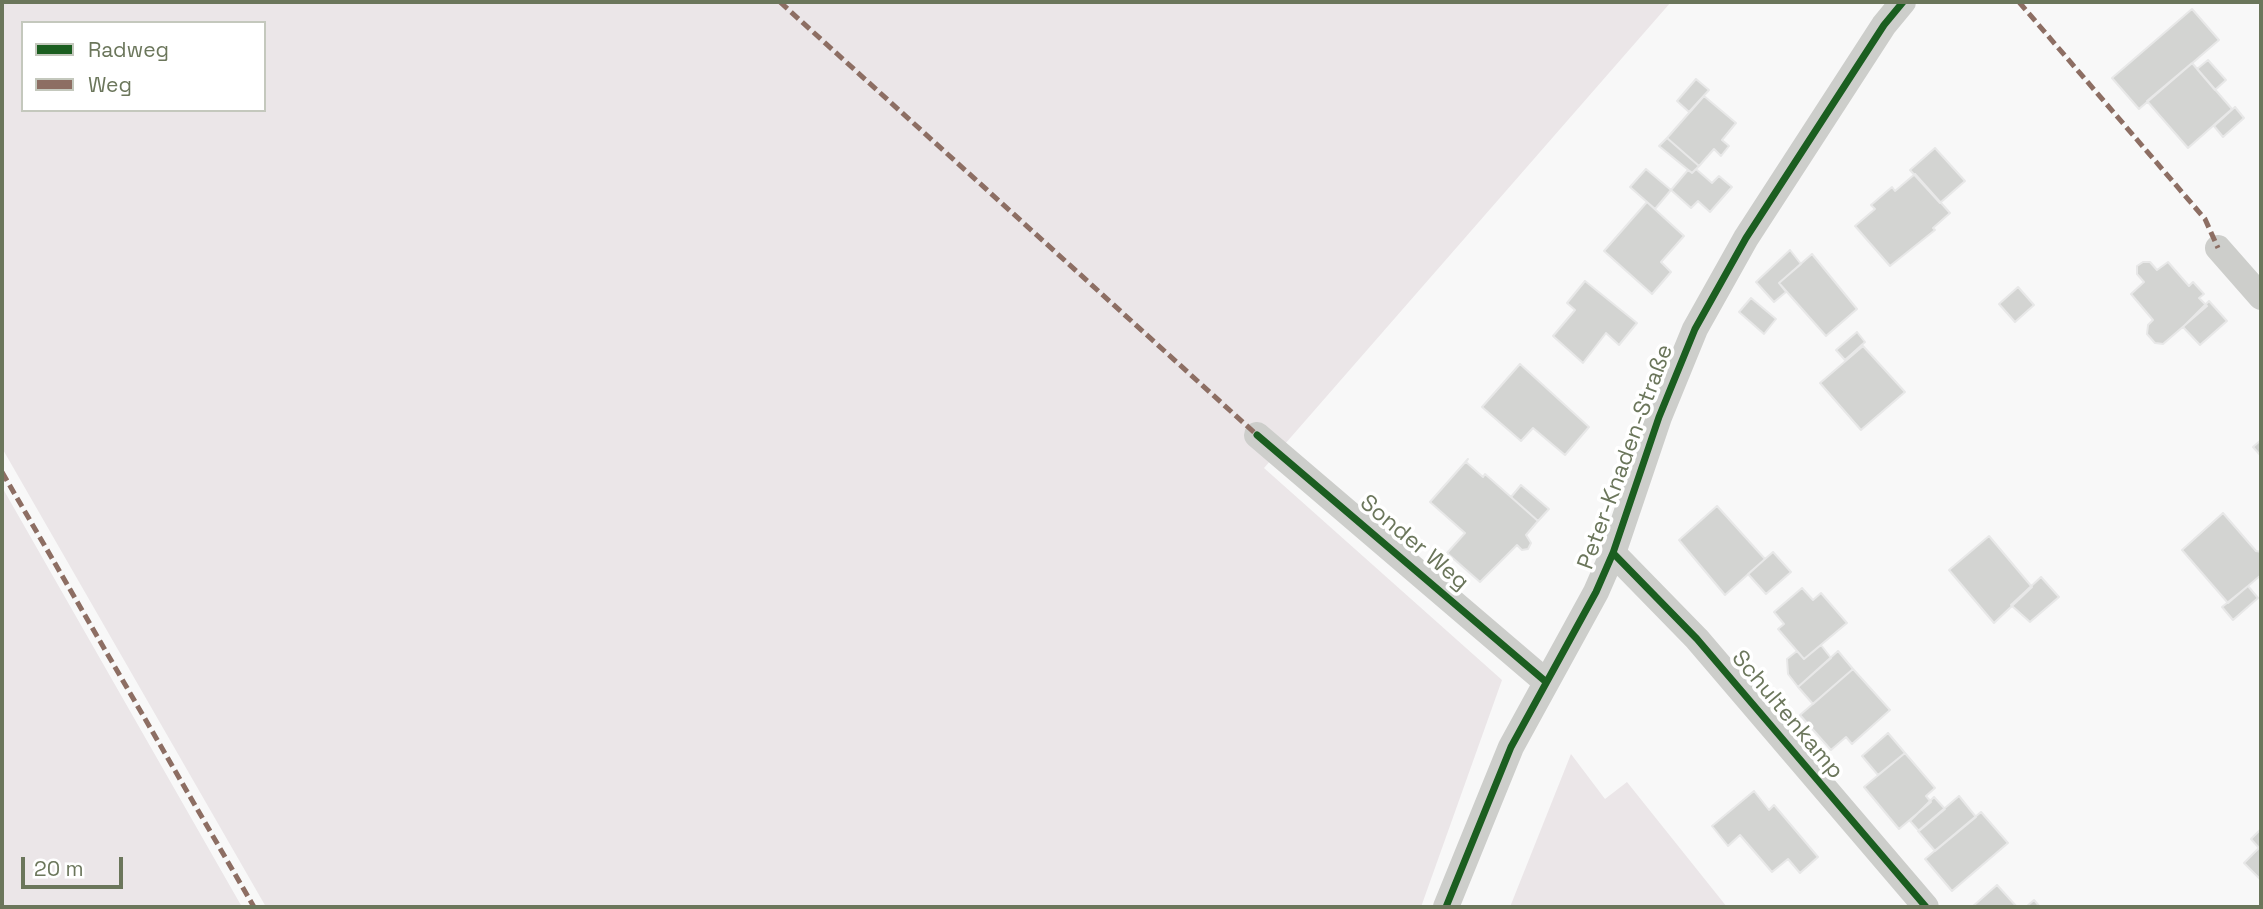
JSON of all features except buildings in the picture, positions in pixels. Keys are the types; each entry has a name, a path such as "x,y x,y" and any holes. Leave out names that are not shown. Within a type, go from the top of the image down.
{"street":[{"name":"Peter-Knaden-Straße","path":"1446,907 1499,773 1545,681 1596,592 1613,554 1659,417 1706,307 1745,239 1884,25 1903,2"},
{"path":"2218,248 2261,297"},
{"name":"Sonder Weg","path":"1257,435 1545,681"},
{"name":"Schultenkamp","path":"1613,554 1697,639 1926,907"}],"shaded area":[{"path":"2,2 1671,2 1264,468 1502,680 1421,907 266,907 2,448"},
{"path":"2,487 242,907 2,907"},
{"path":"1571,754 1605,799 1627,782 1727,907 1510,907"}],"marked path":[{"path":"780,2 1257,435"},
{"path":"2019,2 2205,219 2218,248"},
{"path":"2,472 254,907"}],"cycle path":[{"path":"1446,907 1511,747 1596,592 1613,553 1659,417 1695,329 1746,238 1884,25 1903,2"},
{"path":"1257,435 1545,681"},
{"path":"1613,553 1697,639 1926,907"}]}
